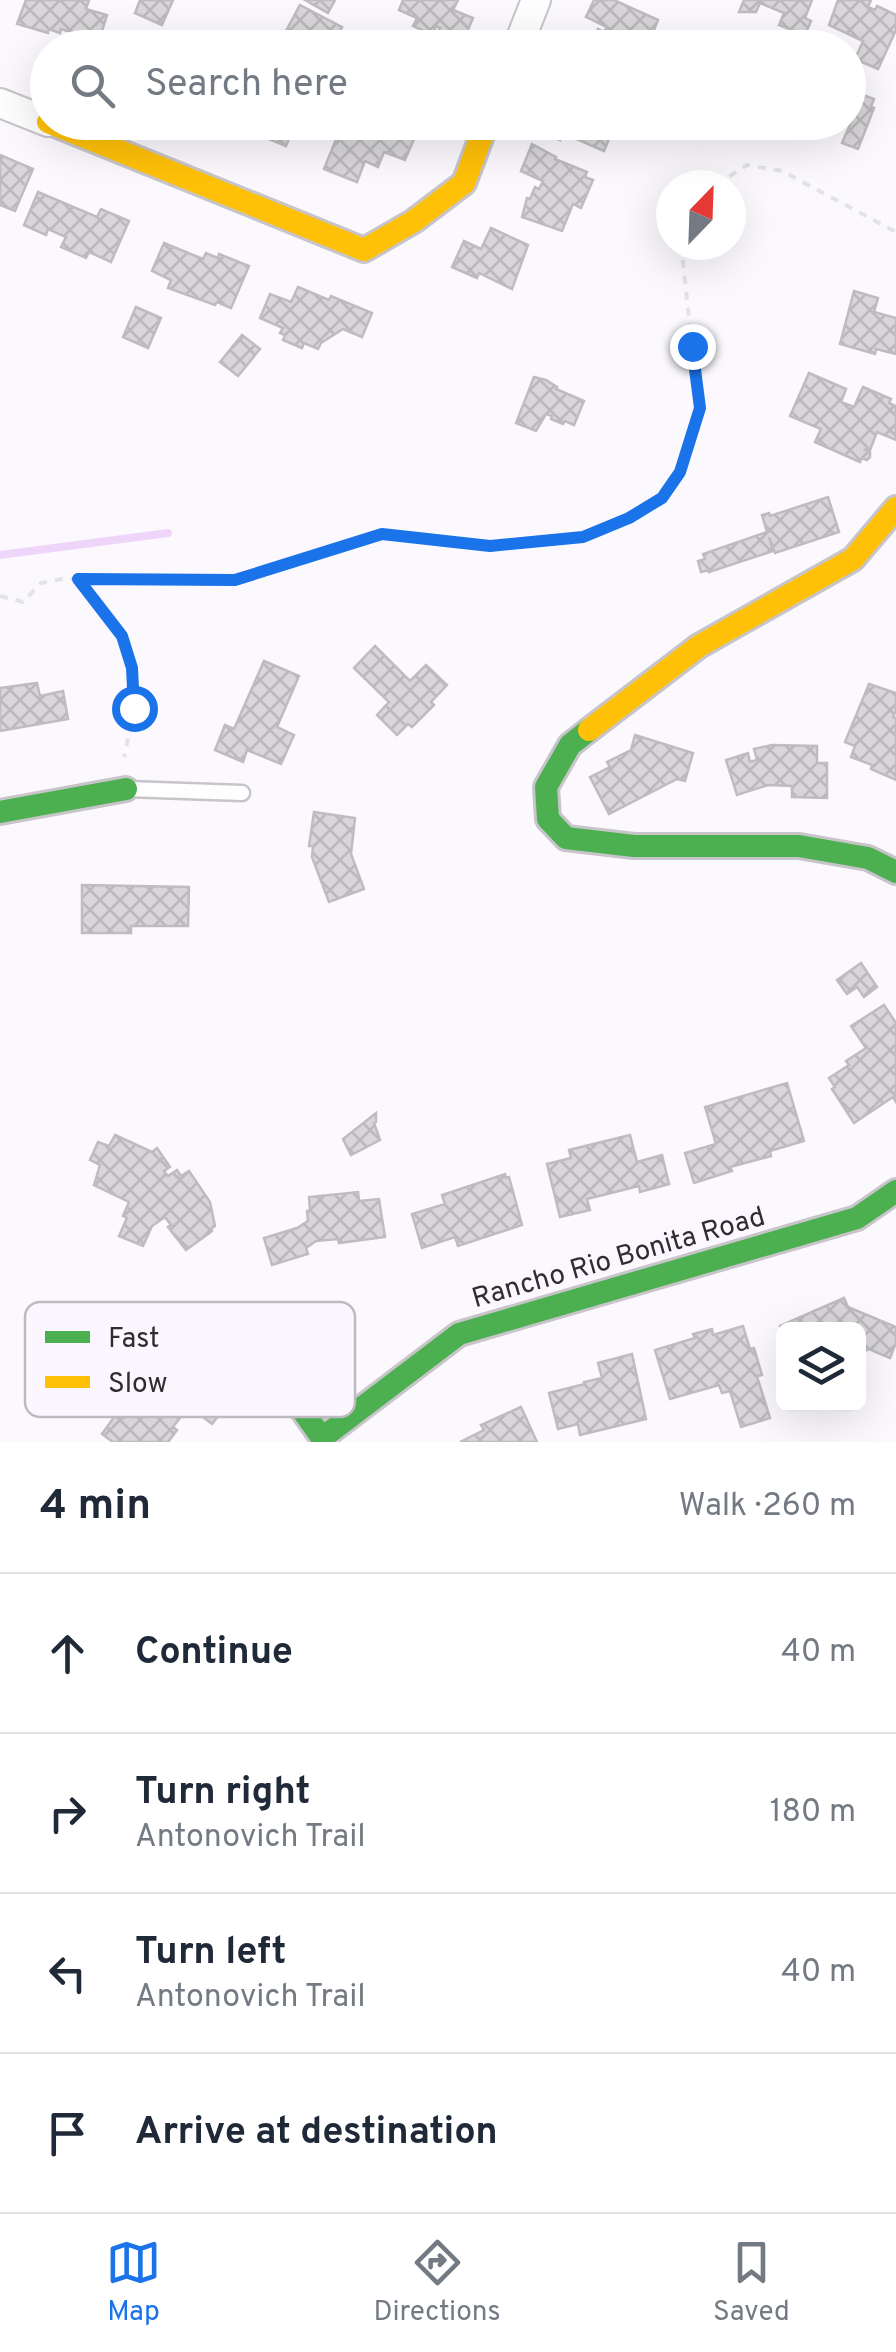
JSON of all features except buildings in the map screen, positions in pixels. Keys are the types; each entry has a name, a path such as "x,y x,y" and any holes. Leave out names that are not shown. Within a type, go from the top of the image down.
{"street":[{"path":"524,30 536,0"},
{"path":"0,103 30,115"},
{"path":"92,140 364,250 414,221 464,183 481,140"},
{"path":"896,508 853,559 699,646 570,745 546,786 548,819 566,838 634,846 798,846 868,858 896,872"},
{"path":"0,812 126,788"},
{"name":"Rancho Rio Bonita Road","path":"355,1413 459,1334 857,1218 896,1191"},
{"name":"Rancho Rio Bonita Road","path":"305,1417 320,1440 350,1417"}],"lane":[{"path":"126,788 242,793"}],"path":[{"path":"738,170 746,165 782,171 896,232"},
{"path":"0,596 23,602 40,583 62,579 235,580 382,534 490,546 583,537 629,518 662,498 680,472 700,408 683,260"},
{"path":"78,579 122,636 132,668 134,708 122,765 126,788"}],"waterway":[{"path":"0,555 168,533"}],"traffic: fast":[{"path":"589,730 570,745 546,787 548,819 566,838 634,846 799,846 868,858 896,872"},
{"path":"0,812 126,789"},
{"path":"355,1413 459,1334 857,1218 896,1191"},
{"path":"307,1417 322,1438 350,1417"}],"traffic: slow":[{"path":"92,140 364,250 414,221 464,183 480,140"},
{"path":"589,730 699,646 853,559 896,508"}],"route":[{"path":"134,708 132,668 122,636 78,579 235,580 382,534 490,546 583,537 629,518 662,498 680,472 700,408 692,346"}]}
